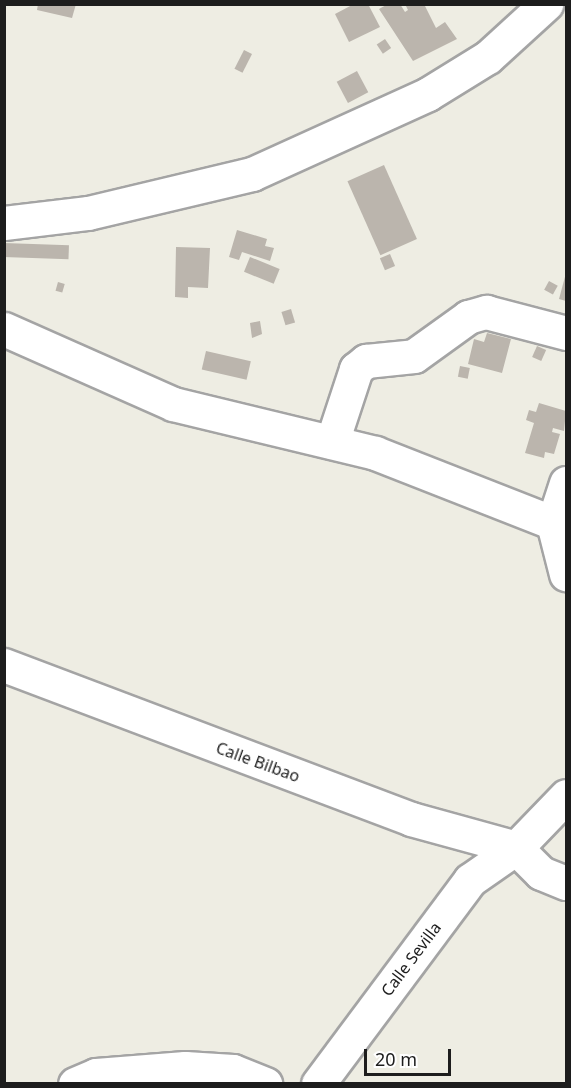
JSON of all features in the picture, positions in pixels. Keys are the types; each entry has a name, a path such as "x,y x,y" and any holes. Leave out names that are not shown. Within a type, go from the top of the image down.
{"street":[{"path":"4,223 88,213 252,174 428,94 488,57 546,4"},
{"path":"332,442 356,369 366,362 414,356 468,317 486,312 567,333"},
{"path":"4,329 173,404 375,453 560,525"},
{"path":"567,483 560,525 567,574"},
{"name":"Calle Bilbao","path":"4,665 411,819 516,849"},
{"name":"Calle Sevilla","path":"318,1083 470,880 516,849 567,796"},
{"path":"516,849 540,873 567,883"},
{"path":"75,1083 96,1075 185,1068 233,1071 266,1083"}],"building":[{"path":"38,4 76,4 72,18 37,10"},
{"path":"354,4 368,4 380,27 349,42 335,14"},
{"path":"388,4 400,4 405,12 408,10 405,4 424,4 436,28 445,22 457,39 413,61 379,9"},
{"path":"385,39 391,48 383,54 377,45"},
{"path":"244,50 252,54 242,73 234,69"},
{"path":"357,71 368,92 348,103 337,82"},
{"path":"384,165 417,239 380,255 347,181"},
{"path":"237,230 267,239 265,246 274,248 270,261 242,252 239,260 229,257"},
{"path":"4,243 69,245 68,259 4,257"},
{"path":"176,247 210,248 208,288 188,287 188,298 175,297"},
{"path":"390,254 395,266 385,270 380,258"},
{"path":"250,257 280,269 274,284 244,272"},
{"path":"566,273 566,301 559,299"},
{"path":"549,281 558,286 553,295 544,290"},
{"path":"58,282 65,284 62,293 56,291"},
{"path":"291,309 295,322 286,325 281,312"},
{"path":"260,321 262,334 252,338 250,323"},
{"path":"487,333 511,339 502,373 468,364 474,339 484,342"},
{"path":"537,346 546,350 541,361 532,357"},
{"path":"206,351 251,361 247,380 202,370"},
{"path":"460,366 470,368 468,379 458,377"},
{"path":"539,403 566,411 564,431 553,428 552,432 560,434 554,454 545,452 544,458 525,453 534,423 526,420 529,410 536,412"}]}
